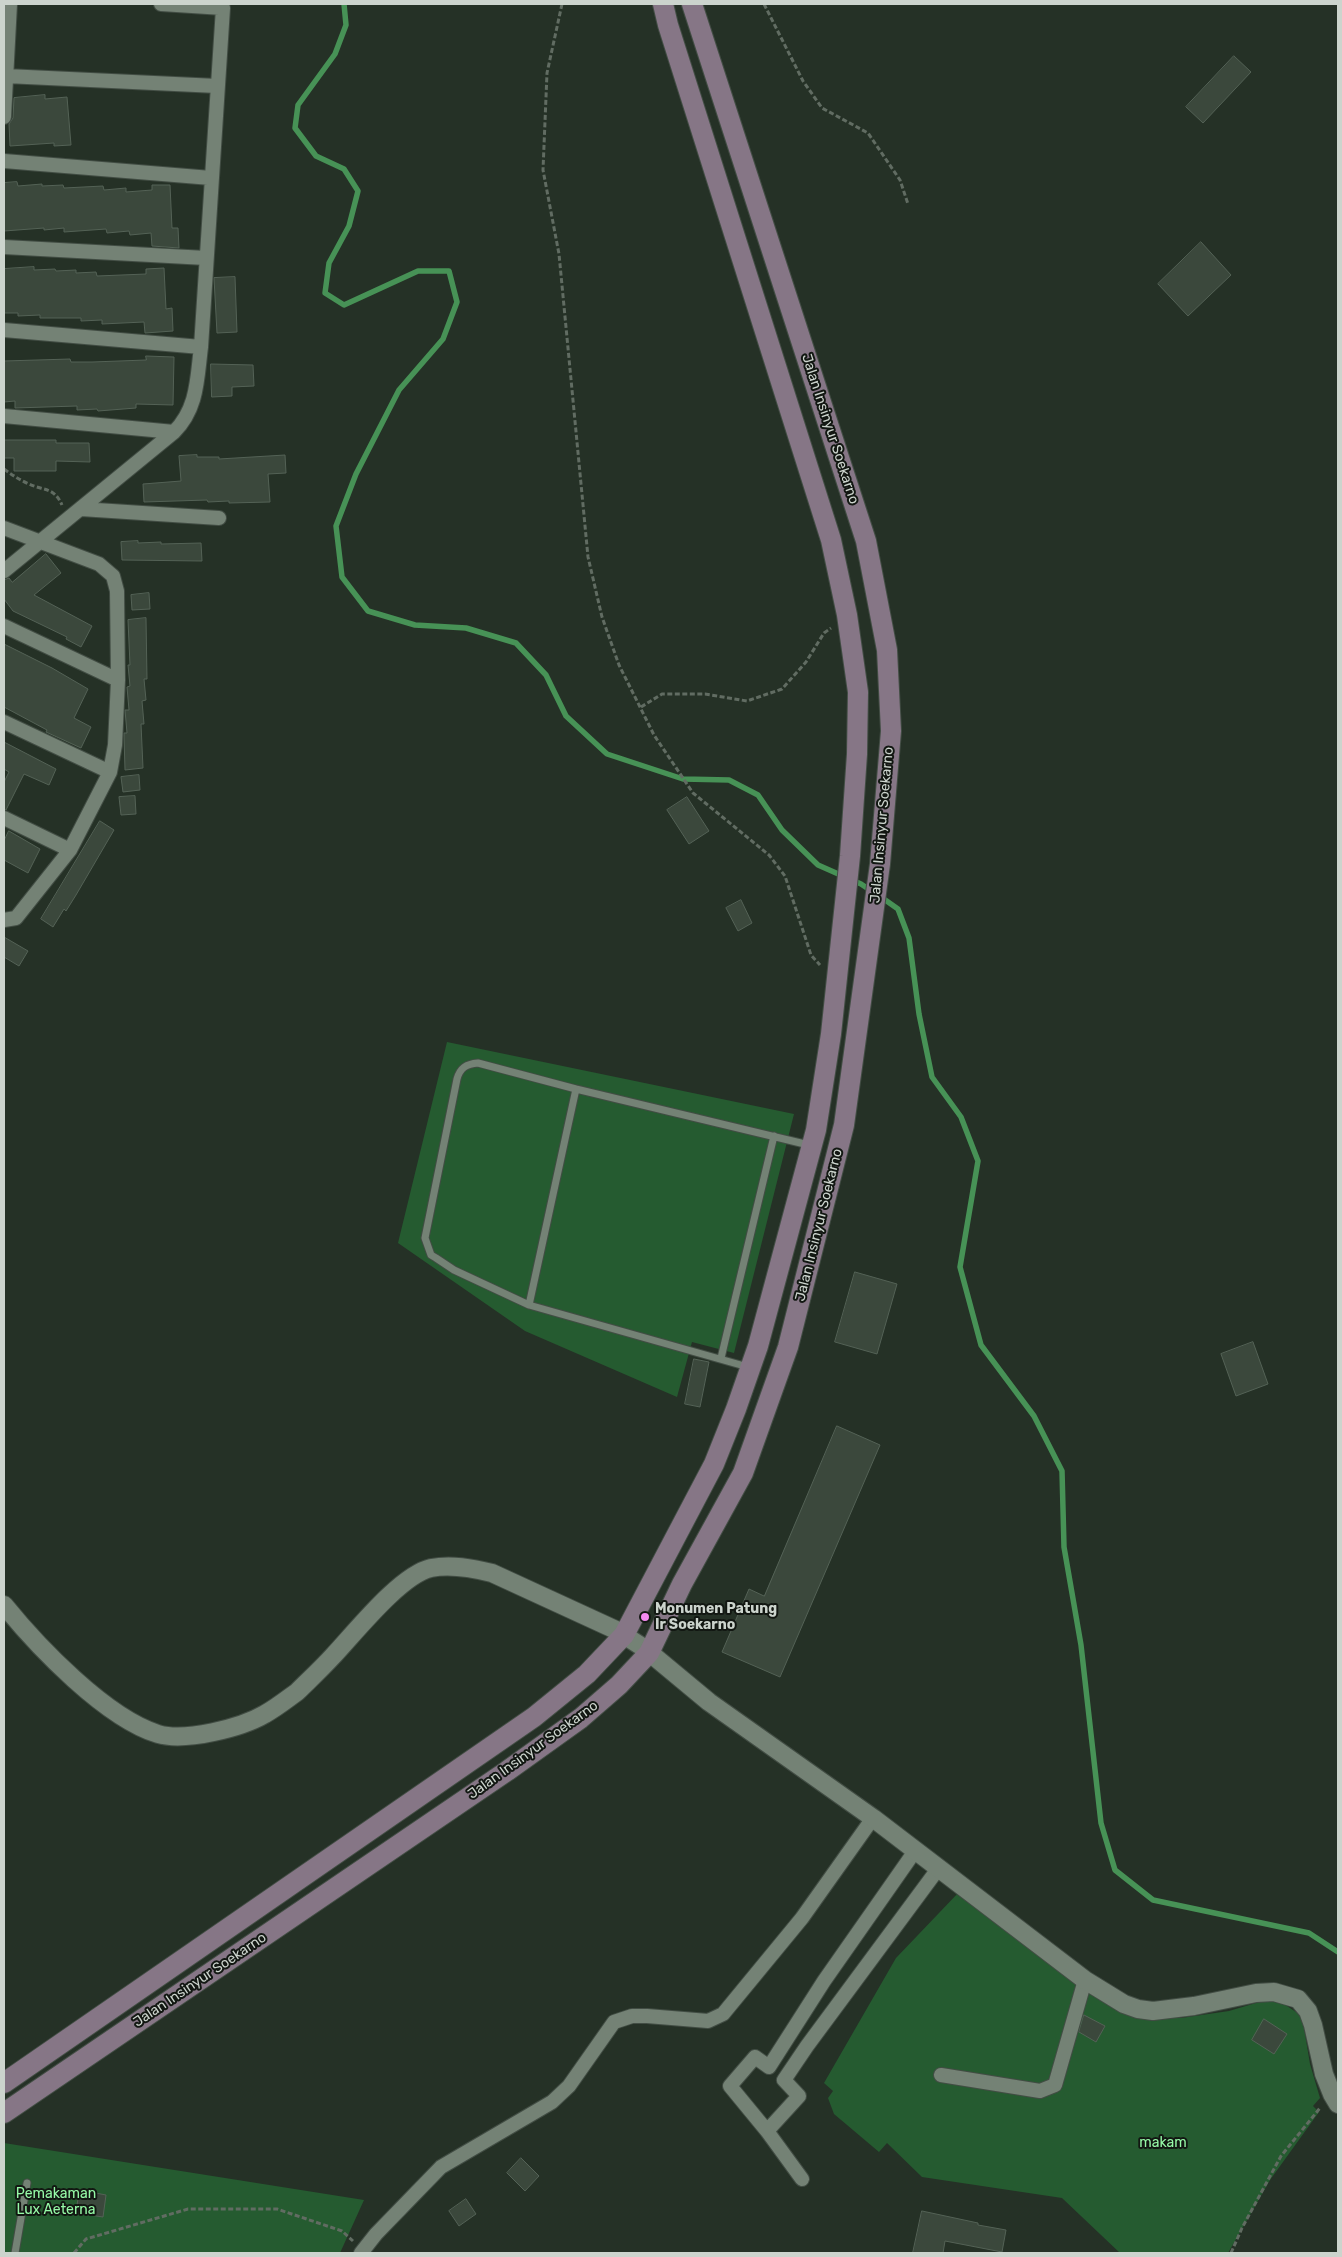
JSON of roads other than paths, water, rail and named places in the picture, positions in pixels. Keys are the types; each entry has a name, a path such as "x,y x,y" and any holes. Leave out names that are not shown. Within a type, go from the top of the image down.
{"main road":[{"name":"Jalan Insinyur Soekarno","path":"4,2083 534,1717 587,1674 624,1635 714,1464 751,1368 811,1146 831,1034 850,856 857,754 858,692 847,615 831,540 668,25 663,4"},
{"name":"Jalan Insinyur Soekarno","path":"4,2113 566,1729 609,1694 649,1653 682,1584 743,1473 788,1347 844,1125 880,864 891,730 887,650 866,540 692,4"},
{"path":"842,917 873,920"}],"street":[{"path":"4,116 10,4"},
{"path":"4,572 174,432 190,412 195,392 201,347 217,86 224,6 161,4"},
{"path":"6,76 217,86"},
{"path":"4,162 211,178"},
{"path":"4,246 206,258"},
{"path":"4,330 201,347"},
{"path":"4,416 174,432"},
{"path":"81,509 219,518"},
{"path":"4,528 99,564 113,576 117,591 118,680 115,745 110,772 70,850 16,918 4,920"},
{"path":"4,626 118,680"},
{"path":"4,722 110,772"},
{"path":"4,818 70,850"},
{"path":"6,1611 56,1662 104,1703 133,1724 158,1734 188,1736 224,1728 265,1715 296,1692 395,1591 417,1574 430,1568 470,1568 492,1573 624,1635 709,1702 873,1818 1085,1980 1124,2004 1138,2009 1153,2011 1274,1992 1298,1999 1308,2011 1324,2074 1335,2099"},
{"path":"362,2252 441,2167 552,2102 569,2086 614,2022 627,2017 647,2016 708,2021 723,2014 802,1918 873,1818"},
{"path":"768,2067 824,1981 915,1850"},
{"path":"784,2080 938,1869"},
{"path":"941,2075 1040,2091 1055,2085 1085,1980"},
{"path":"767,2130 799,2096 784,2080 756,2057 730,2086 767,2130 802,2179"}],"lane":[{"path":"751,1368 528,1306 454,1270 431,1255 426,1247 425,1238 457,1079 460,1070 464,1066 478,1063 576,1089 811,1146"},
{"path":"528,1306 576,1089"},
{"path":"720,1358 774,1136"},
{"path":"15,2253 27,2183"}],"waterway":[{"path":"344,4 346,25 335,54 298,105 295,128 316,156 344,169 358,191 349,226 329,263 325,293 344,305 418,271 449,271 457,302 443,339 399,390 356,474 336,526 342,577 368,611 415,625 466,628 516,643 546,675 566,716 607,754 683,779 729,780 758,795 782,830 818,865 861,884 873,892"},
{"path":"881,897 898,909 909,938 919,1014 932,1077 961,1117 978,1161 960,1267 981,1345 1034,1416 1062,1471 1064,1547 1081,1645 1101,1823 1115,1870 1153,1900 1309,1933 1338,1952"}],"place":[{"name":"Monumen Patung Ir Soekarno","path":"645,1617"}],"park label":[{"name":"makam","path":"1163,2143"},
{"name":"Pemakaman Lux Aeterna","path":"56,2202"}]}
